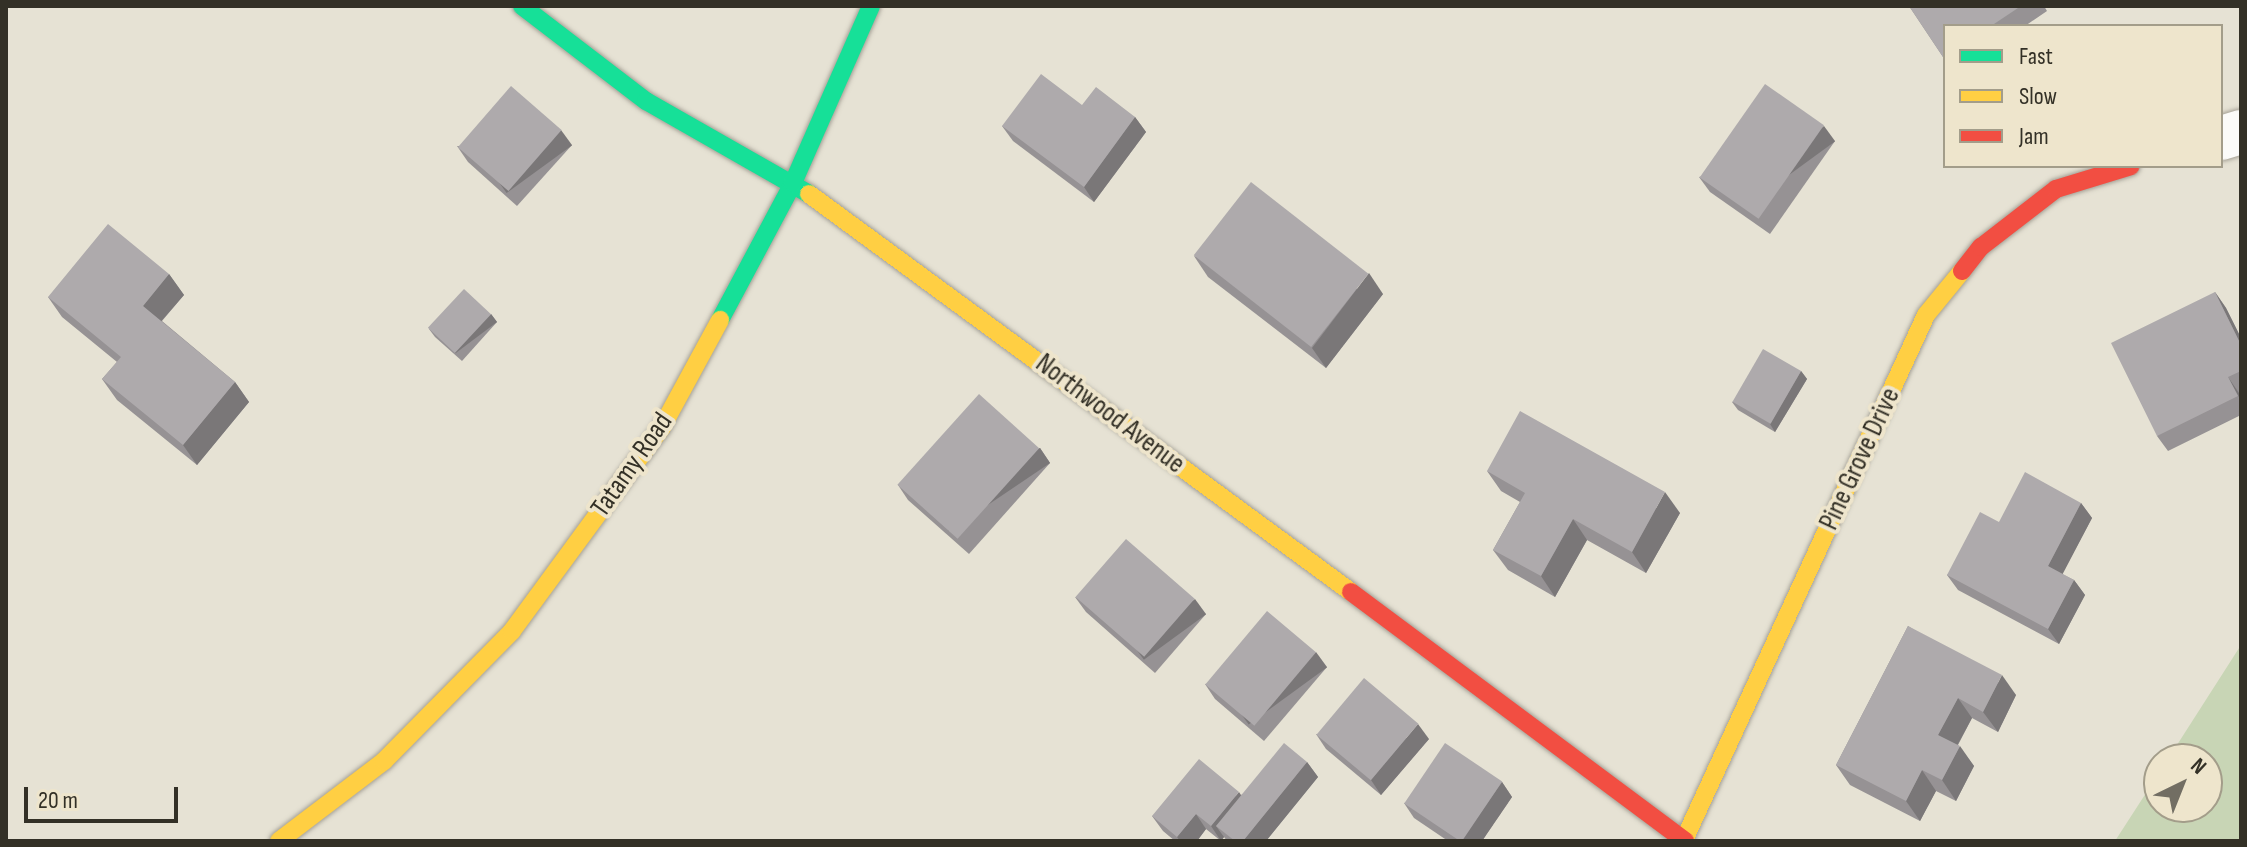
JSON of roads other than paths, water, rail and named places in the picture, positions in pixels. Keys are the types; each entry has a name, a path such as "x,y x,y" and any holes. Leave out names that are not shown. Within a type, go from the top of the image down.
{"street":[{"name":"Northwood Avenue","path":"522,6 646,101 793,183 851,221 1685,841"},
{"name":"Tatamy Road","path":"279,841 384,761 512,631 662,427 793,183 871,6"},
{"name":"Pine Grove Drive","path":"1685,841 1926,315 1981,247 2056,189 2124,168"}]}
